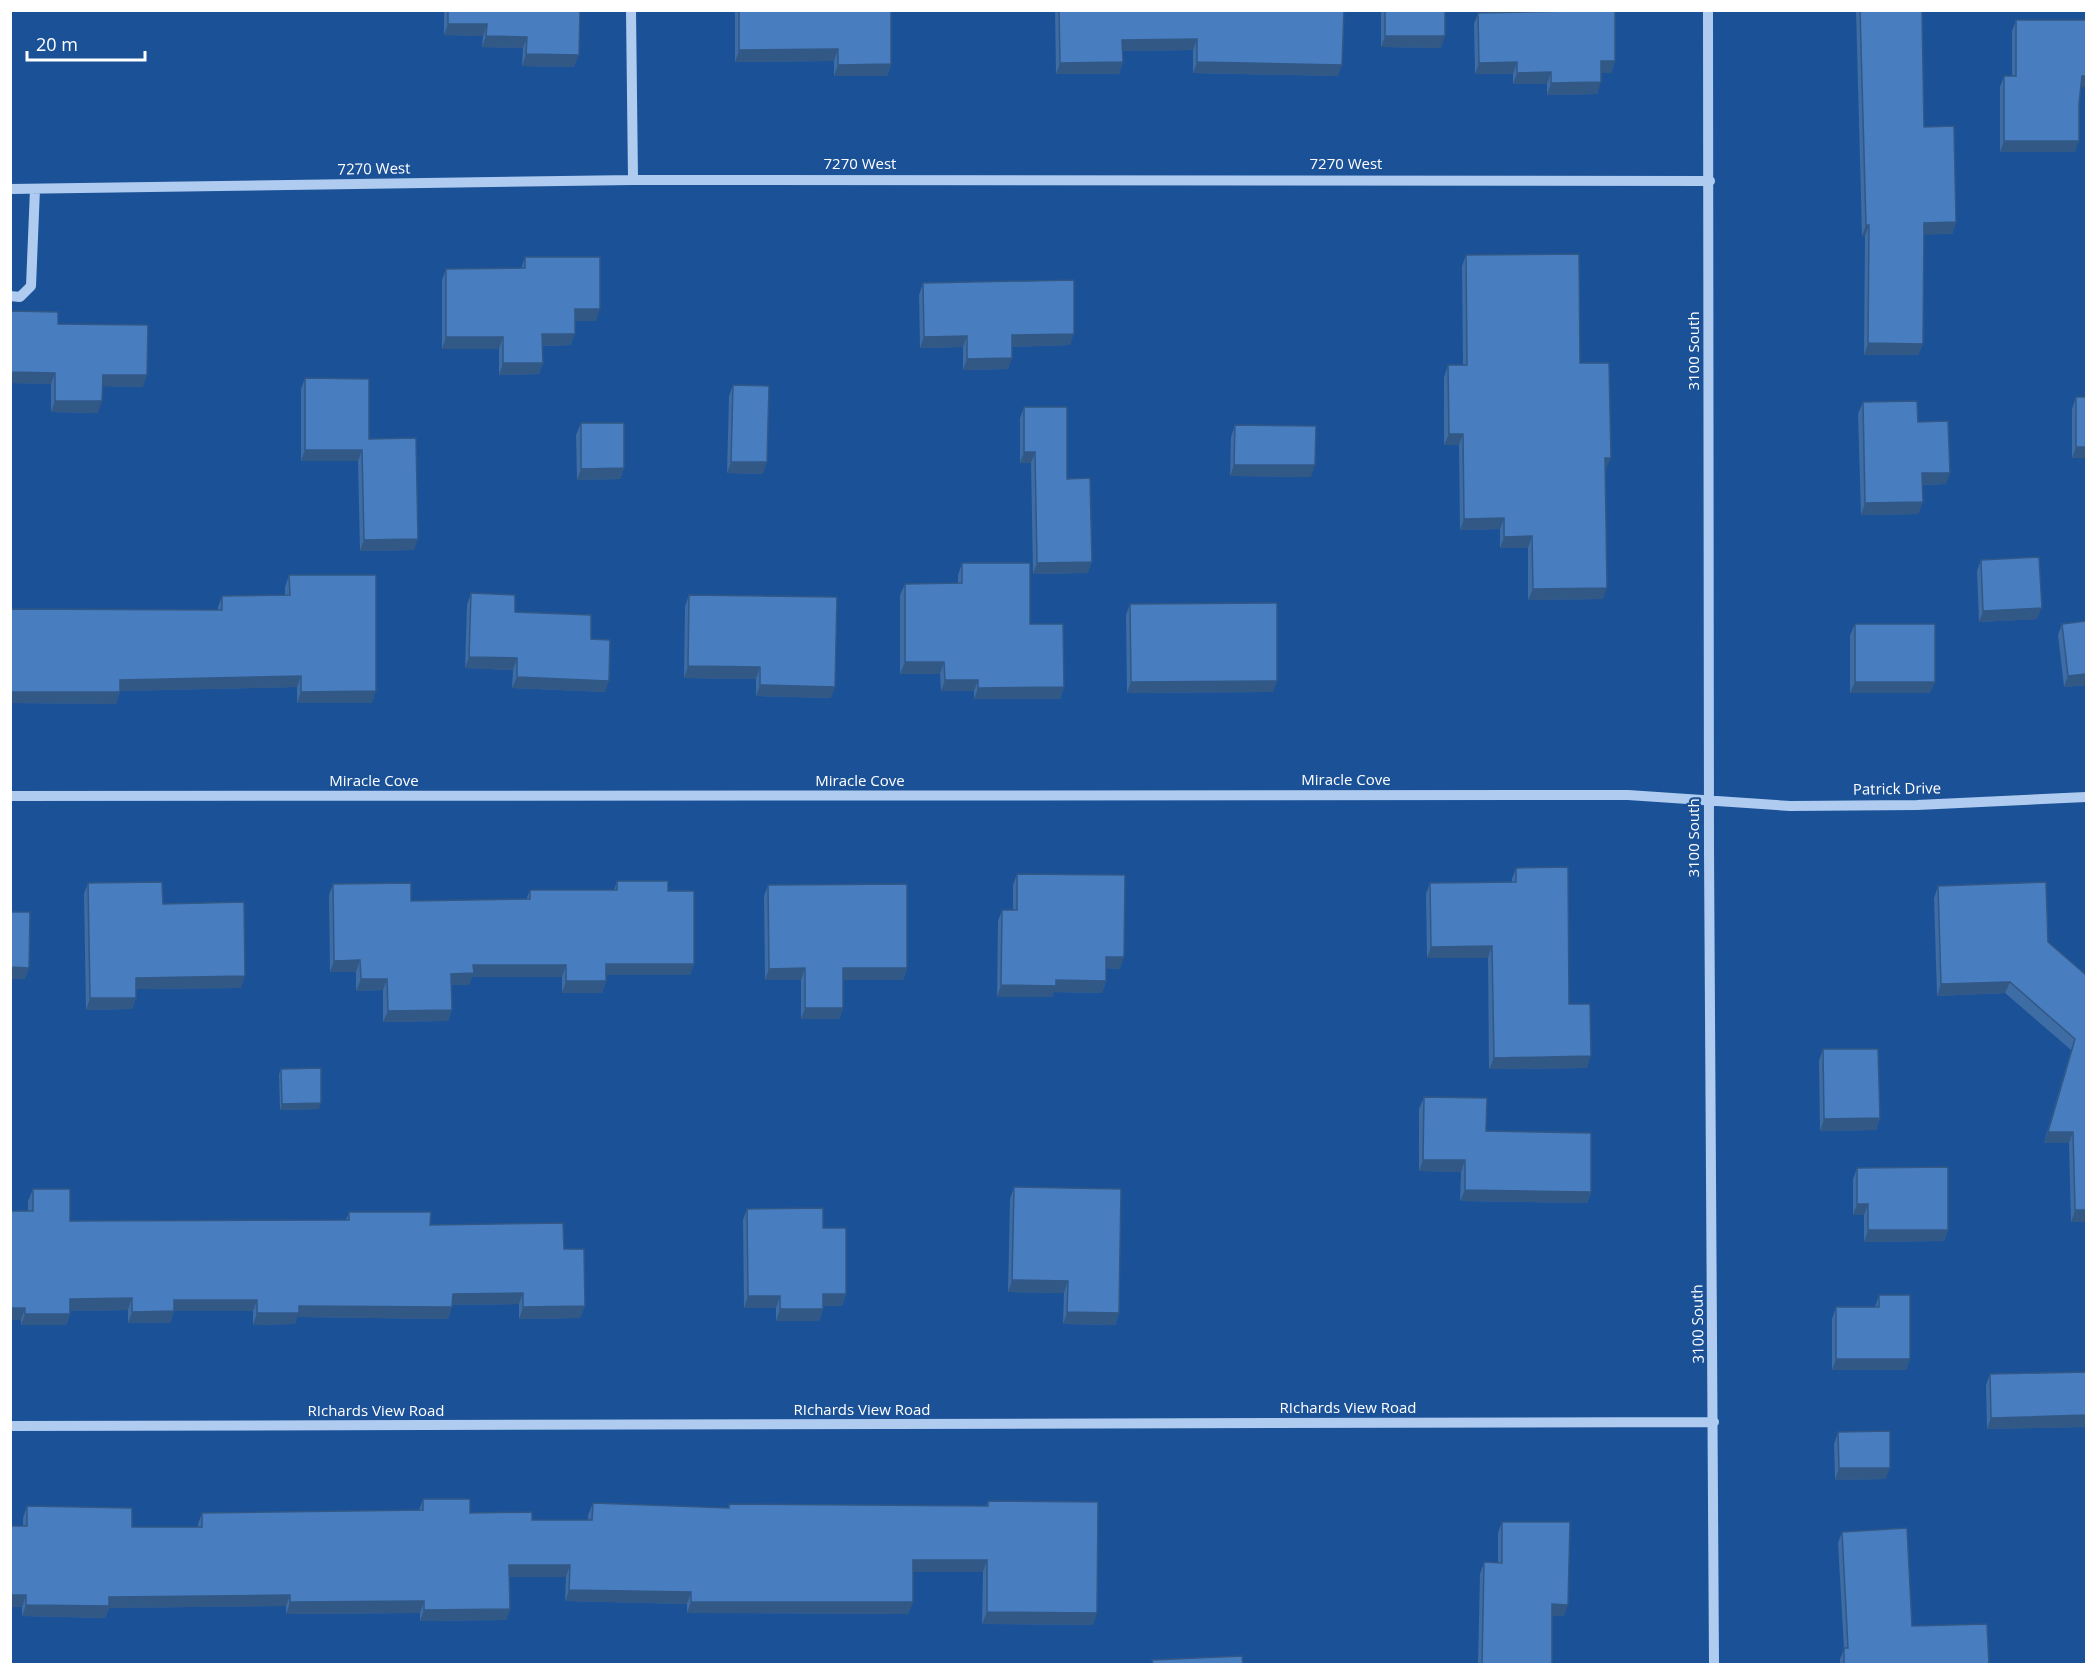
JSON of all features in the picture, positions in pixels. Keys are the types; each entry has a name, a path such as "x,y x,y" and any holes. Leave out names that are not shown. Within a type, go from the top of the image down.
{"street":[{"path":"631,10 633,180"},
{"name":"3100 South","path":"1708,10 1709,800 1714,1665"},
{"name":"7270 West","path":"10,189 633,180 1710,181"},
{"path":"10,296 20,297 31,286 35,189"},
{"name":"Miracle Cove","path":"10,796 1628,795 1709,800"},
{"name":"Patrick Drive","path":"1709,800 1790,806 2043,801 2086,797"},
{"name":"RIchards View Road","path":"10,1425 1714,1422"}],"building":[{"path":"448,10 580,10 579,55 526,54 527,37 486,36 487,24 448,24"},
{"path":"739,10 891,10 891,64 838,65 838,49 739,50"},
{"path":"1059,10 1344,11 1342,65 1197,62 1197,39 1122,40 1123,62 1060,63"},
{"path":"1385,10 1445,10 1445,36 1385,36"},
{"path":"1615,10 1615,61 1601,61 1601,82 1551,83 1551,72 1517,73 1517,62 1479,63 1478,13"},
{"path":"1860,10 1922,10 1924,127 1954,126 1956,222 1924,223 1923,344 1868,343 1869,225 1866,225"},
{"path":"2016,20 2086,20 2086,76 2082,76 2079,141 2004,141 2004,76 2016,76"},
{"path":"1579,254 1580,363 1609,363 1611,458 1605,458 1607,588 1533,589 1532,536 1504,537 1504,518 1464,519 1463,434 1449,434 1448,365 1467,365 1466,255"},
{"path":"525,257 600,257 600,309 575,309 575,334 542,334 543,363 503,363 503,337 446,337 446,269 525,268"},
{"path":"1074,280 1074,334 1012,335 1012,358 967,359 967,336 924,337 923,283"},
{"path":"11,311 58,312 58,324 148,325 147,375 103,375 102,401 55,401 55,373 10,372"},
{"path":"305,378 369,379 369,439 416,438 418,539 364,540 362,450 305,450"},
{"path":"733,385 769,386 767,462 731,462"},
{"path":"2076,397 2086,397 2086,447 2076,447"},
{"path":"1917,401 1918,422 1948,421 1950,473 1922,473 1923,502 1865,503 1863,402"},
{"path":"1024,407 1067,407 1067,479 1090,478 1092,562 1037,563 1035,452 1024,452"},
{"path":"581,423 624,423 624,468 581,469"},
{"path":"1235,425 1316,426 1315,465 1234,465"},
{"path":"2039,557 2042,608 1983,611 1981,560"},
{"path":"962,563 1030,563 1030,624 1063,624 1064,687 978,688 978,680 945,680 944,662 905,662 905,584 962,583"},
{"path":"289,575 376,575 376,691 301,692 301,676 120,680 120,692 10,692 10,609 222,610 222,596 290,595"},
{"path":"471,593 515,595 515,612 591,615 591,639 610,640 609,681 517,677 517,658 469,657"},
{"path":"689,595 837,597 835,687 760,685 760,667 688,666"},
{"path":"1277,603 1277,681 1131,682 1130,604"},
{"path":"2086,621 2086,674 2068,676 2062,624"},
{"path":"1855,624 1935,624 1935,682 1855,682"},
{"path":"1568,867 1569,1004 1590,1004 1591,1056 1494,1058 1492,946 1431,947 1430,883 1516,882 1516,868"},
{"path":"1017,874 1125,875 1124,957 1106,957 1106,981 1056,980 1056,986 1001,985 1002,910 1017,910"},
{"path":"617,881 668,881 668,891 694,891 694,964 606,964 606,981 566,981 566,965 473,965 474,973 451,974 452,1010 388,1011 387,979 361,979 360,960 334,961 333,884 411,883 411,901 530,899 530,890 617,890"},
{"path":"162,882 163,904 244,902 245,976 136,978 136,998 90,998 88,883"},
{"path":"2046,882 2048,942 2086,975 2086,1210 2075,1210 2073,1132 2048,1132 2075,1039 2010,982 1941,984 1938,886"},
{"path":"907,884 907,968 843,968 843,1008 805,1008 805,968 769,969 768,885"},
{"path":"10,912 30,912 29,968 10,967"},
{"path":"1823,1049 1878,1049 1880,1118 1824,1119"},
{"path":"321,1068 321,1103 282,1104 281,1069"},
{"path":"1424,1097 1487,1098 1486,1131 1591,1133 1591,1192 1465,1190 1465,1160 1423,1160"},
{"path":"1948,1167 1948,1230 1868,1230 1868,1204 1857,1204 1857,1168"},
{"path":"1014,1187 1121,1189 1119,1313 1067,1312 1068,1281 1012,1280"},
{"path":"33,1189 70,1189 70,1221 349,1220 349,1212 431,1212 430,1225 563,1223 564,1249 584,1249 585,1306 523,1307 523,1293 453,1294 452,1307 299,1306 299,1313 257,1313 257,1300 174,1300 174,1311 132,1312 132,1298 70,1299 70,1314 25,1314 25,1308 10,1308 10,1211 33,1211"},
{"path":"823,1208 823,1228 846,1228 846,1294 823,1294 823,1309 780,1309 780,1296 748,1296 747,1209"},
{"path":"1879,1295 1910,1295 1910,1359 1836,1359 1836,1307 1879,1307"},
{"path":"2086,1372 2086,1415 1991,1418 1990,1374"},
{"path":"1890,1431 1890,1468 1839,1468 1838,1432"},
{"path":"423,1499 470,1499 470,1513 532,1512 532,1520 592,1520 593,1503 729,1508 729,1504 988,1506 988,1501 1098,1502 1097,1613 987,1612 987,1560 913,1560 913,1602 691,1602 691,1592 569,1590 570,1565 509,1565 510,1609 424,1610 424,1601 290,1602 290,1595 109,1597 109,1606 26,1605 26,1595 10,1595 10,1526 27,1526 27,1506 132,1508 132,1527 202,1527 202,1513 423,1510"},
{"path":"1502,1522 1570,1522 1568,1605 1552,1604 1552,1665 1482,1665 1484,1562 1502,1563"},
{"path":"1907,1528 1912,1626 1987,1624 1989,1665 1844,1665 1844,1648 1848,1648 1842,1532"},
{"path":"1242,1656 1243,1665 1153,1665 1152,1660"}]}
